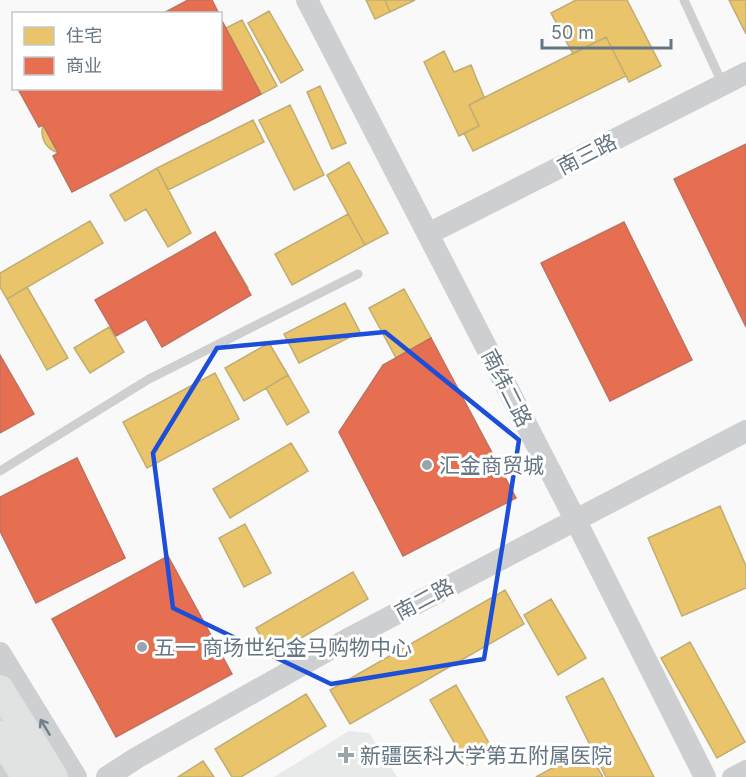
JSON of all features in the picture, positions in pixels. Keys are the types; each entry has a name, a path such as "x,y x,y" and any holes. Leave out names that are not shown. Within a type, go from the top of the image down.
{"main road":[{"path":"0,689 54,777"},
{"path":"0,735 25,777"}],"street":[{"name":"南纬二路","path":"307,0 575,519 705,777"},
{"name":"南三路","path":"428,234 746,73"},
{"name":"南二路","path":"107,777 138,757 348,639 746,431"},
{"path":"0,653 76,777"},
{"path":"731,777 746,769"}],"lane":[{"path":"684,0 723,85"},
{"path":"0,471 149,380 358,274"}],"highlighted area":[{"path":"385,332 519,440 484,659 331,684 173,608 153,453 217,348"}],"shaded area":[{"name":"新疆医科大学第五附属医院","path":"349,731 369,733 397,777 274,777"}],"building: 住宅":[{"path":"366,0 415,0 375,19"},
{"path":"385,0 415,0 390,12"},
{"path":"576,0 627,0 661,66 629,82 606,37 573,54 551,13"},
{"path":"729,0 746,0 746,34"},
{"path":"269,11 303,70 281,83 248,23"},
{"path":"242,20 277,86 204,124 186,90 222,90 222,30"},
{"path":"606,37 626,76 473,151 464,133 479,126 469,105"},
{"path":"444,51 454,72 471,65 484,97 469,105 479,126 459,136 424,62"},
{"path":"320,86 346,143 332,149 307,92"},
{"path":"290,105 324,175 294,190 259,120"},
{"path":"63,111 71,112 78,117 83,124 83,140 78,147 71,152 63,153 55,152 48,147 43,140 42,132 43,124 48,117 55,112"},
{"path":"253,120 264,142 168,190 157,168"},
{"path":"349,162 388,233 365,245 327,175"},
{"path":"157,168 191,233 168,247 146,209 125,221 110,195"},
{"path":"348,214 365,245 292,285 275,254"},
{"path":"90,221 103,243 7,299 0,287 0,273"},
{"path":"215,232 248,288 229,299 197,242"},
{"path":"27,287 68,358 47,370 7,299"},
{"path":"404,289 431,338 396,358 369,308"},
{"path":"345,303 360,332 299,363 284,334"},
{"path":"109,327 124,352 90,373 74,348"},
{"path":"269,343 288,375 244,401 225,368"},
{"path":"215,373 239,419 147,468 123,422"},
{"path":"288,375 309,412 287,425 266,388"},
{"path":"291,443 308,471 230,518 213,489"},
{"path":"77,458 125,558 89,576 41,476"},
{"path":"720,506 746,566 746,588 682,616 648,538"},
{"path":"245,524 271,573 244,587 219,538"},
{"path":"353,572 368,599 272,655 256,628"},
{"path":"505,590 524,624 350,724 330,690"},
{"path":"551,599 586,658 558,675 524,615"},
{"path":"690,642 745,742 717,758 661,658"},
{"path":"603,678 654,777 606,777 566,697"},
{"path":"456,685 493,750 467,765 430,700"},
{"path":"306,694 326,726 241,777 232,777 215,749"},
{"path":"587,749 603,777 536,777"},
{"path":"203,761 214,777 178,777"}],"building: 商业":[{"path":"188,0 212,0 218,12 166,12"},
{"path":"222,21 261,94 72,192 53,156 58,153 43,125 39,127 19,90 222,90"},
{"path":"746,144 746,327 674,179"},
{"path":"624,222 692,360 610,401 541,263"},
{"path":"215,232 251,295 162,347 146,319 116,336 95,300"},
{"name":"汇金商贸城","path":"431,338 516,498 403,556 339,432 383,365"},
{"path":"0,355 34,414 0,433"},
{"path":"77,458 125,558 36,603 0,531 0,497"},
{"name":"五一 商场世纪金马购物中心","path":"168,556 232,674 116,737 52,619"}],"place":[{"name":"汇金商贸城","path":"427,465"},
{"name":"五一 商场世纪金马购物中心","path":"142,647"},
{"name":"新疆医科大学第五附属医院","path":"346,755"}]}
